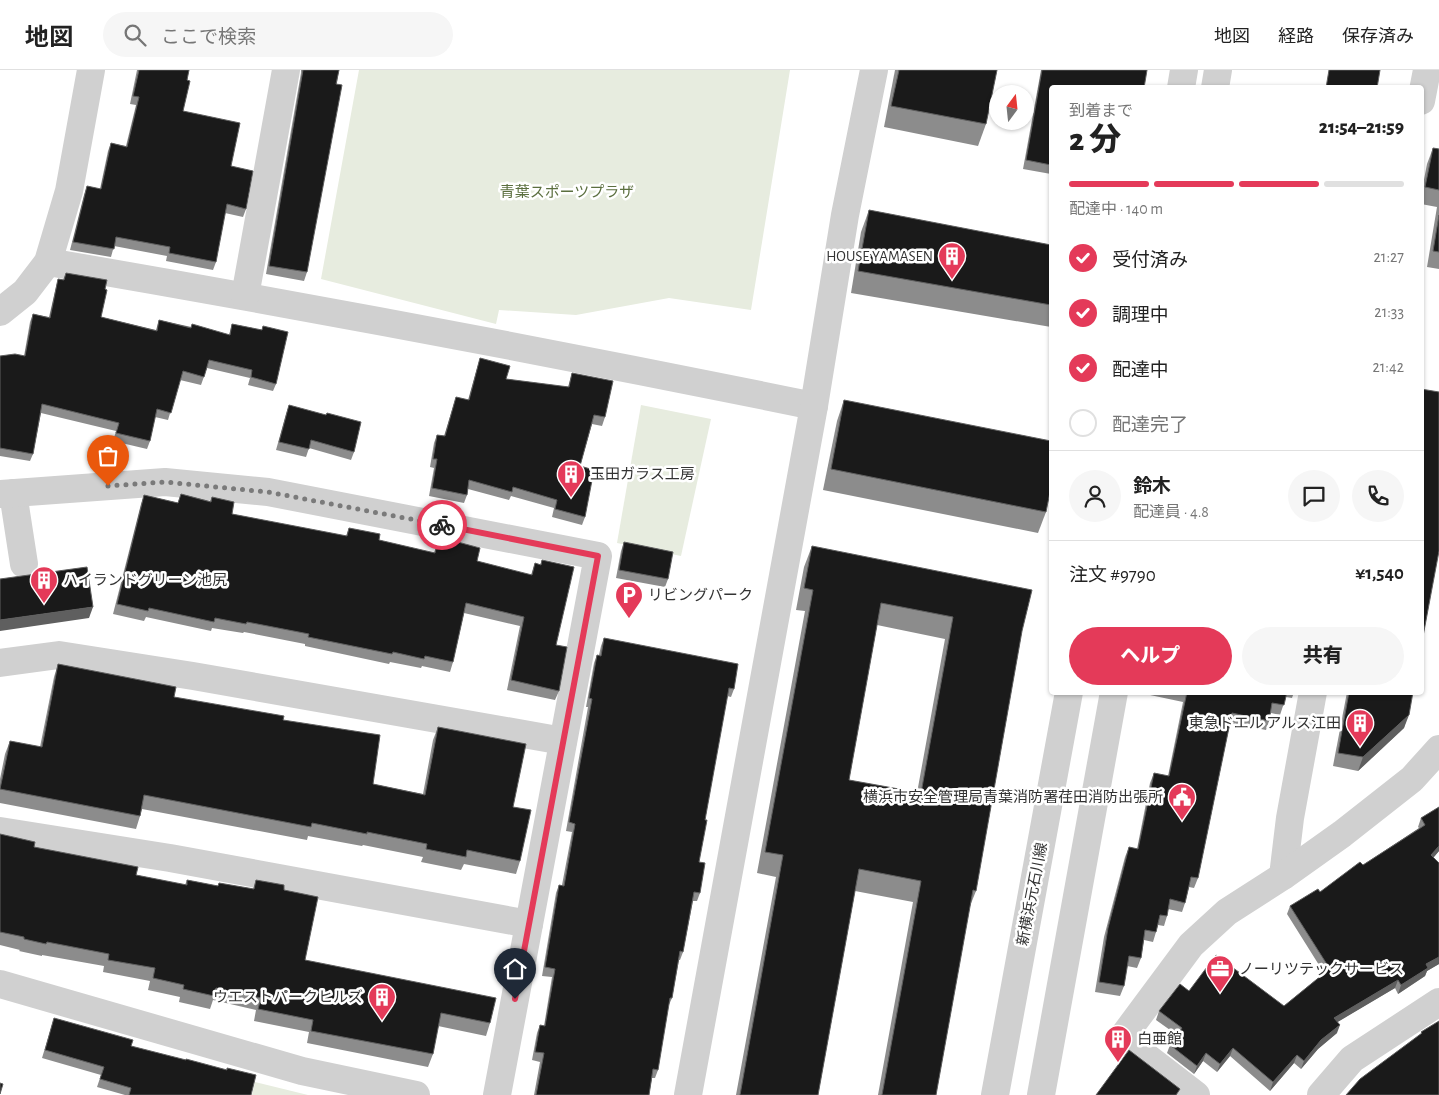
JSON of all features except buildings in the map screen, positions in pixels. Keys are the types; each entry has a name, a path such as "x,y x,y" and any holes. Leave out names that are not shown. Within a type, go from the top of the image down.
{"street":[{"path":"0,312 25,292 48,262 69,191 91,70"},
{"path":"245,296 286,70"},
{"path":"688,1095 814,406 845,215 874,70"},
{"path":"1182,85 1184,70"},
{"path":"1216,85 1218,70"},
{"path":"1424,85 1427,70"},
{"path":"48,262 245,296 632,369 814,406"},
{"path":"24,564 7,493 165,482 268,492 598,556 497,1095"},
{"path":"0,663 59,655 193,676 563,741"},
{"name":"新横浜元石川線","path":"995,1095 1068,695"},
{"path":"1040,1095 1113,695"},
{"path":"1284,876 1290,818 1312,695"},
{"path":"1196,1095 1122,1038 1191,945 1226,912 1284,876 1342,834 1412,779 1439,749"},
{"path":"0,831 170,858 529,924"},
{"path":"0,984 302,1071 416,1095"},
{"path":"1321,1095 1352,1059 1439,1002"}],"green space":[{"name":"青葉スポーツプラザ","path":"359,70 790,70 751,310 669,298 576,315 499,310 496,324 321,279"},
{"path":"641,405 711,419 681,556 617,543"},
{"path":"255,1082 308,1095 252,1095"}],"way so far":[{"path":"108,486 165,482 268,492 442,525"}],"place":[{"name":"HOUSE YAMASEN","path":"952,280"},
{"name":"玉田ガラス工房","path":"571,498"},
{"name":"ハイランドグリーン池尻","path":"44,604"},
{"name":"リビングパーク","path":"629,619"},
{"name":"東急ドエル アルス江田","path":"1360,747"},
{"name":"横浜市安全管理局青葉消防署荏田消防出張所","path":"1182,821"},
{"name":"ノーリツテックサービス","path":"1220,993"},
{"name":"ウエストパークヒルズ","path":"382,1021"},
{"name":"白亜館","path":"1118,1063"}],"route":[{"path":"442,525 598,556 515,999"}]}
